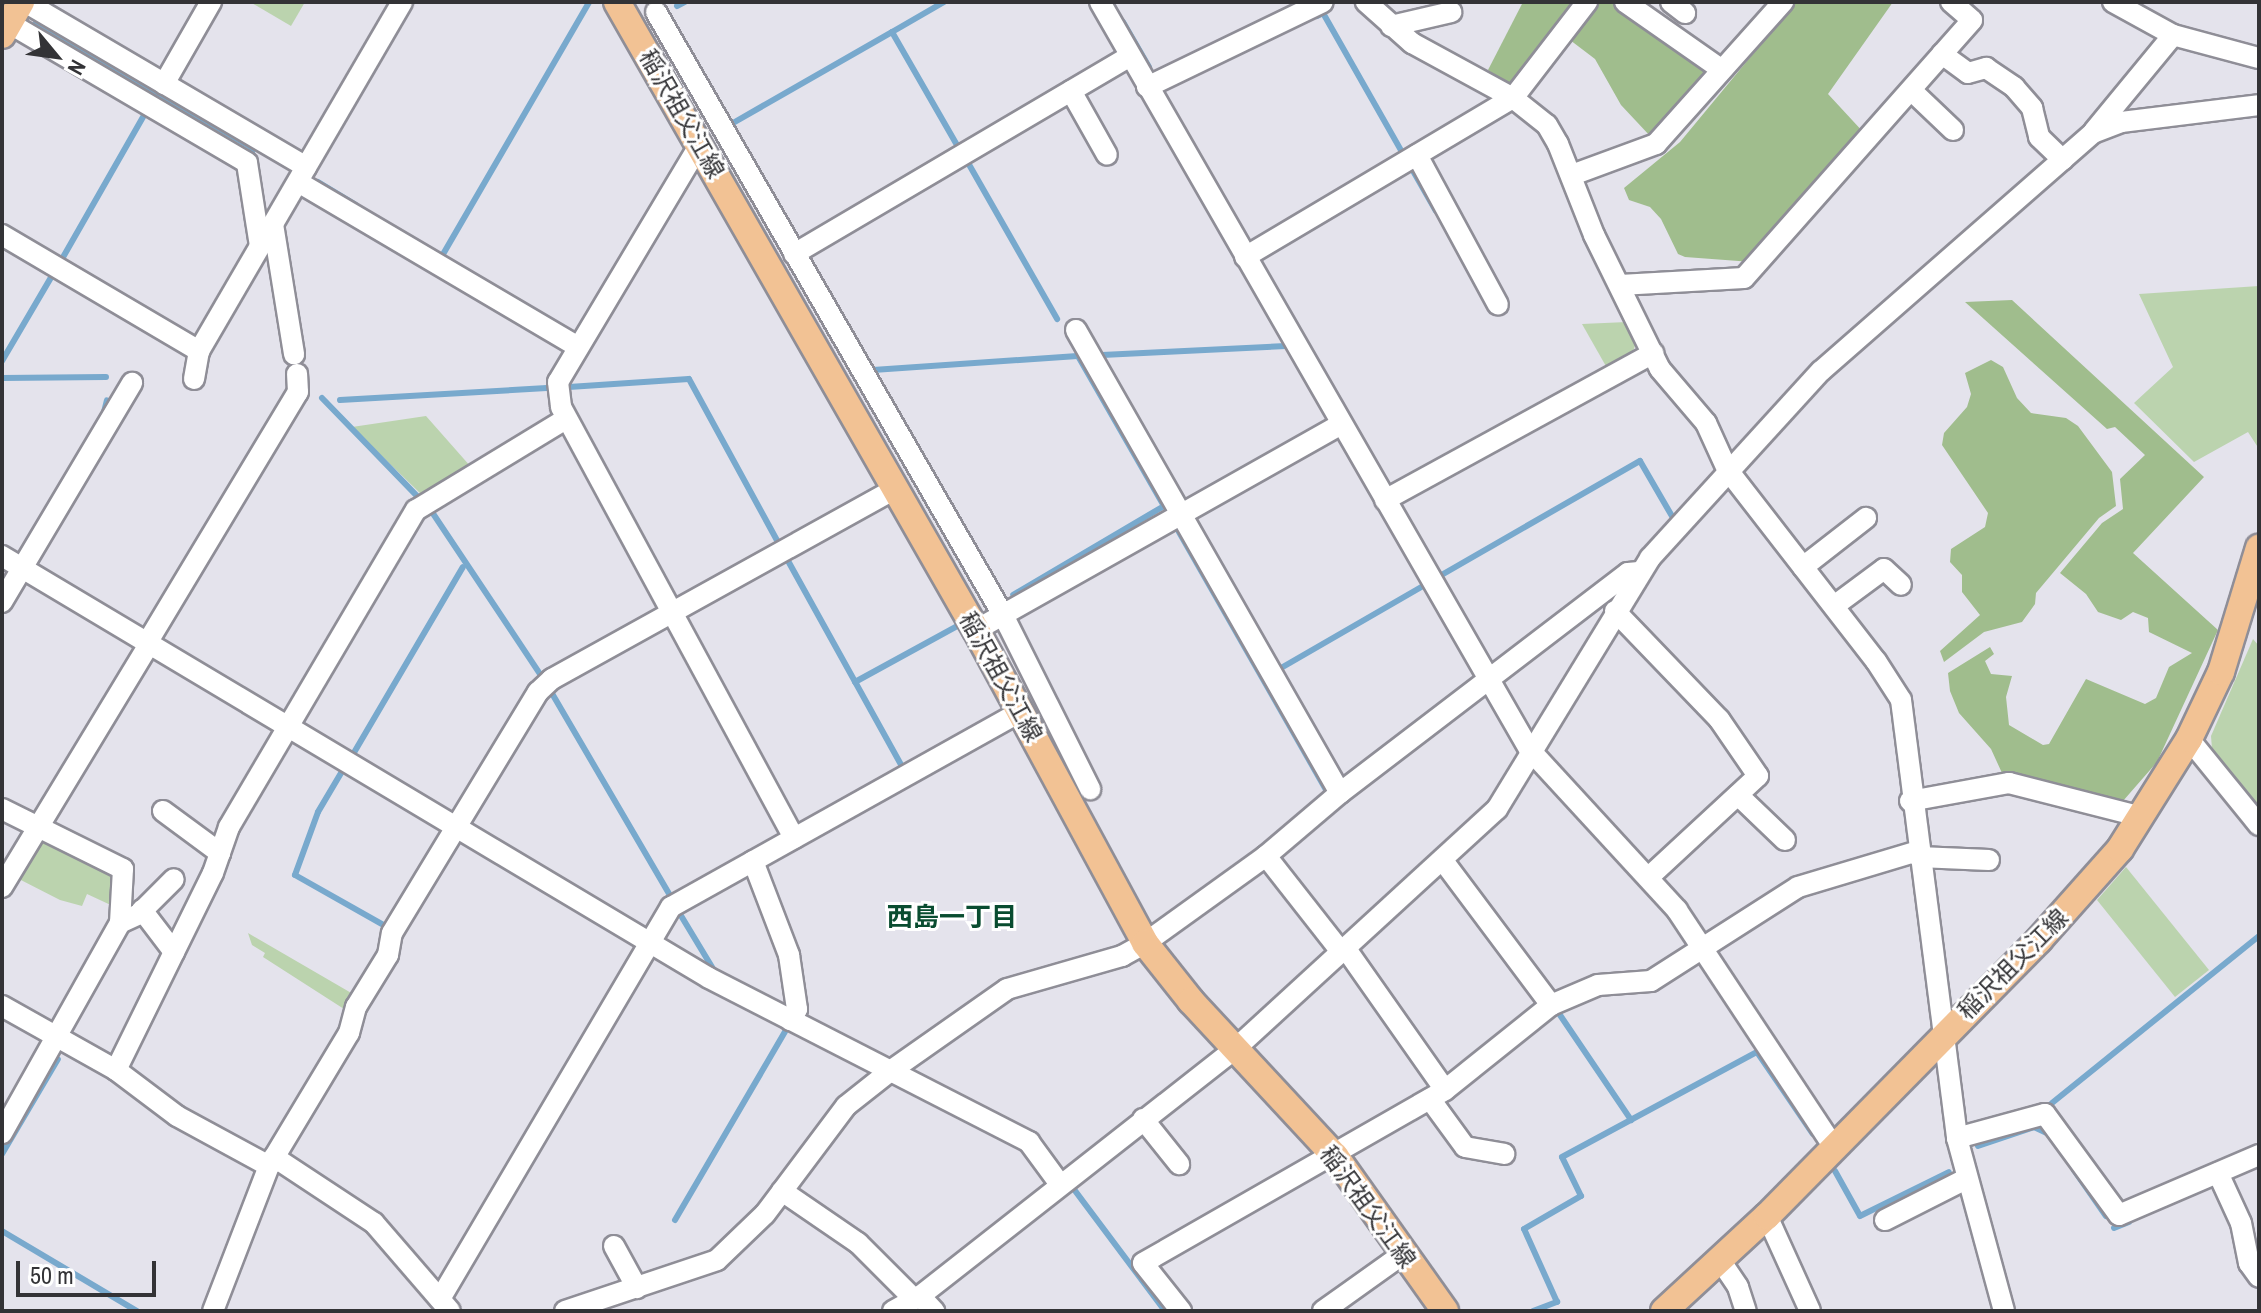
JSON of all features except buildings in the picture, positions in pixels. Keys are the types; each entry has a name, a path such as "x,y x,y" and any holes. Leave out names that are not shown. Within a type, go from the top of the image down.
{"main road":[{"name":"稲沢祖父江線","path":"617,2 976,630 1145,943 1335,1156 1445,1311"},
{"name":"稲沢祖父江線","path":"1664,1311 1767,1216 2092,884 2142,817 2189,739 2221,672 2259,548"}],"street":[{"path":"164,84 211,2"},
{"path":"194,379 199,351 402,2"},
{"path":"1100,2 1529,749 1650,876 1834,1147"},
{"path":"1147,87 1323,2"},
{"path":"1366,2 1412,43 1513,98 1547,125 1653,353 1706,423 1727,469 1834,606 1901,700 1910,801 1946,1031 1964,1180 2004,1311"},
{"path":"1245,257 1513,98 1587,2"},
{"path":"1625,2 1722,70"},
{"path":"1572,175 1656,144 1783,2"},
{"path":"1620,285 1744,278 1972,20 1951,2"},
{"path":"2113,2 2173,35 2259,58"},
{"path":"632,27 664,7 794,254 1003,615 1090,789"},
{"path":"1391,26 1451,12"},
{"path":"12,16 164,84 578,347"},
{"path":"12,16 247,163 260,246"},
{"path":"893,1311 923,1302 1059,1183 1236,1048 1444,862 1497,809 1529,749 1639,572 1727,469 1821,371 2093,133 2173,35"},
{"path":"1942,54 1968,73 1986,68 2014,87 2032,108 2039,137 2063,160"},
{"path":"794,254 1130,56"},
{"path":"1911,90 1953,130"},
{"path":"1071,91 1107,155"},
{"path":"2093,133 2121,122 2259,105"},
{"path":"700,144 558,382 564,420 794,838"},
{"path":"1417,155 1498,305"},
{"path":"2,887 39,831 298,392 273,224"},
{"path":"2,235 199,351"},
{"path":"1076,330 1340,793"},
{"path":"1385,500 1653,353"},
{"path":"2,602 132,383"},
{"path":"116,1070 174,952 229,827 416,510 564,420"},
{"path":"976,630 1341,424"},
{"path":"213,1311 271,1162 349,1033 356,1007 388,955 392,933 458,830 538,692 552,679 895,489"},
{"path":"1803,567 1866,518"},
{"path":"2,556 650,943 889,1072 1029,1142 1059,1183"},
{"path":"1834,606 1884,569 1901,585"},
{"path":"565,1311 717,1260 782,1191 846,1106 889,1072 1007,989 1122,956 1145,943 1266,856 1340,793 1628,573 1639,572"},
{"path":"1615,611 1719,719 1758,776 1650,876"},
{"path":"2,1006 116,1070 177,1116 271,1162 374,1223 445,1305 671,907 1020,712"},
{"path":"2189,739 2259,825"},
{"path":"1910,801 2009,783 2142,817"},
{"path":"1738,795 1785,840"},
{"path":"2,809 39,831 123,869 120,923 59,1037 2,1133"},
{"path":"163,811 220,853"},
{"path":"1181,1311 1143,1263 1335,1156 1437,1094 1551,1005 1598,985 1651,981 1798,887 1918,854 1989,860"},
{"path":"1266,856 1344,951 1437,1094 1465,1147 1504,1154"},
{"path":"753,861 789,955 797,1009 790,1020"},
{"path":"1444,862 1551,1005"},
{"path":"120,923 142,910 174,879"},
{"path":"142,910 174,952"},
{"path":"1957,1138 2045,1114 2119,1215 2259,1155"},
{"path":"1143,1119 1179,1164"},
{"path":"2218,1173 2241,1223 2249,1263 2259,1277"},
{"path":"1885,1220 1964,1180"},
{"path":"782,1191 858,1243 923,1302"},
{"path":"1767,1216 1810,1311"},
{"path":"614,1246 637,1288"},
{"path":"1323,1311 1403,1254"},
{"path":"1720,1260 1738,1287 1746,1311"}],"green space":[{"path":"250,2 305,2 291,26"},
{"path":"1523,2 1577,2 1519,80 1506,84 1488,70"},
{"path":"1598,2 1613,2 1706,67 1706,77 1651,137 1621,105 1595,59 1570,40"},
{"path":"1796,2 1893,2 1828,94 1865,134 1752,262 1678,254 1661,219 1650,207 1629,200 1624,188 1680,142"},
{"path":"2259,286 2259,449 2248,432 2194,462 2134,403 2173,367 2139,294"},
{"path":"2012,300 2204,477 2133,553 2218,630 2157,762 2123,801 2002,773 1991,749 1959,713 1950,691 1948,673 1990,647 1994,654 1985,661 1991,674 2012,676 2006,697 2009,725 2043,745 2049,744 2086,679 2145,704 2156,698 2169,667 2192,653 2149,632 2148,618 2133,612 2121,620 2098,612 2086,594 2060,573 2102,523 2123,509 2120,479 2145,455 2115,427 2107,429 1965,302"},
{"path":"1627,322 1636,343 1632,354 1607,368 1582,324"},
{"path":"1991,360 2003,367 2017,398 2031,413 2066,418 2078,426 2112,472 2116,506 2099,518 2036,593 2035,604 2022,622 1984,632 1944,662 1940,651 1980,615 1962,592 1962,575 1950,562 1951,549 1985,527 1988,513 1942,445 1944,433 1967,407 1971,394 1965,373"},
{"path":"426,416 471,467 423,496 352,427"},
{"path":"2253,639 2259,646 2259,808 2212,749 2211,736"},
{"path":"39,840 117,874 115,907 87,894 82,906 60,900 15,877"},
{"path":"2126,867 2209,970 2175,997 2097,900"},
{"path":"248,933 353,994 344,1009 263,957 265,953 252,945"}],"waterway":[{"path":"442,256 589,2"},
{"path":"677,6 685,2"},
{"path":"944,2 892,32 957,145"},
{"path":"1317,16 1323,13 1403,154"},
{"path":"1123,22 1149,67"},
{"path":"36,23 251,147 254,162"},
{"path":"733,123 892,32"},
{"path":"62,259 146,112"},
{"path":"967,161 1057,319"},
{"path":"1412,169 1436,211"},
{"path":"318,182 356,205"},
{"path":"2,361 53,274"},
{"path":"1102,355 1286,346"},
{"path":"873,370 1078,356 1164,506 1013,595"},
{"path":"2,378 106,377"},
{"path":"569,387 689,379 779,544"},
{"path":"340,400 547,388"},
{"path":"322,398 417,496"},
{"path":"104,412 107,400"},
{"path":"1438,577 1640,461 1673,518"},
{"path":"430,509 542,677"},
{"path":"1179,532 1326,790"},
{"path":"787,559 903,768"},
{"path":"352,756 463,567"},
{"path":"1281,668 1423,586"},
{"path":"855,682 959,625"},
{"path":"550,690 670,895"},
{"path":"344,768 318,812 295,875 385,926"},
{"path":"680,914 715,972"},
{"path":"2052,1103 2259,936"},
{"path":"1560,1015 1631,1120"},
{"path":"675,1220 788,1027"},
{"path":"1533,1311 1557,1302 1524,1229 1581,1196 1562,1157 1757,1052 1813,1134"},
{"path":"2,1154 58,1059"},
{"path":"1978,1146 2034,1127 2049,1134"},
{"path":"2074,1170 2106,1216"},
{"path":"1835,1171 1860,1216 1949,1172"},
{"path":"1070,1184 1165,1311"},
{"path":"2114,1228 2129,1222"},
{"path":"2,1231 137,1311"}],"district":[{"name":"西島一丁目","path":"952,917"}]}
